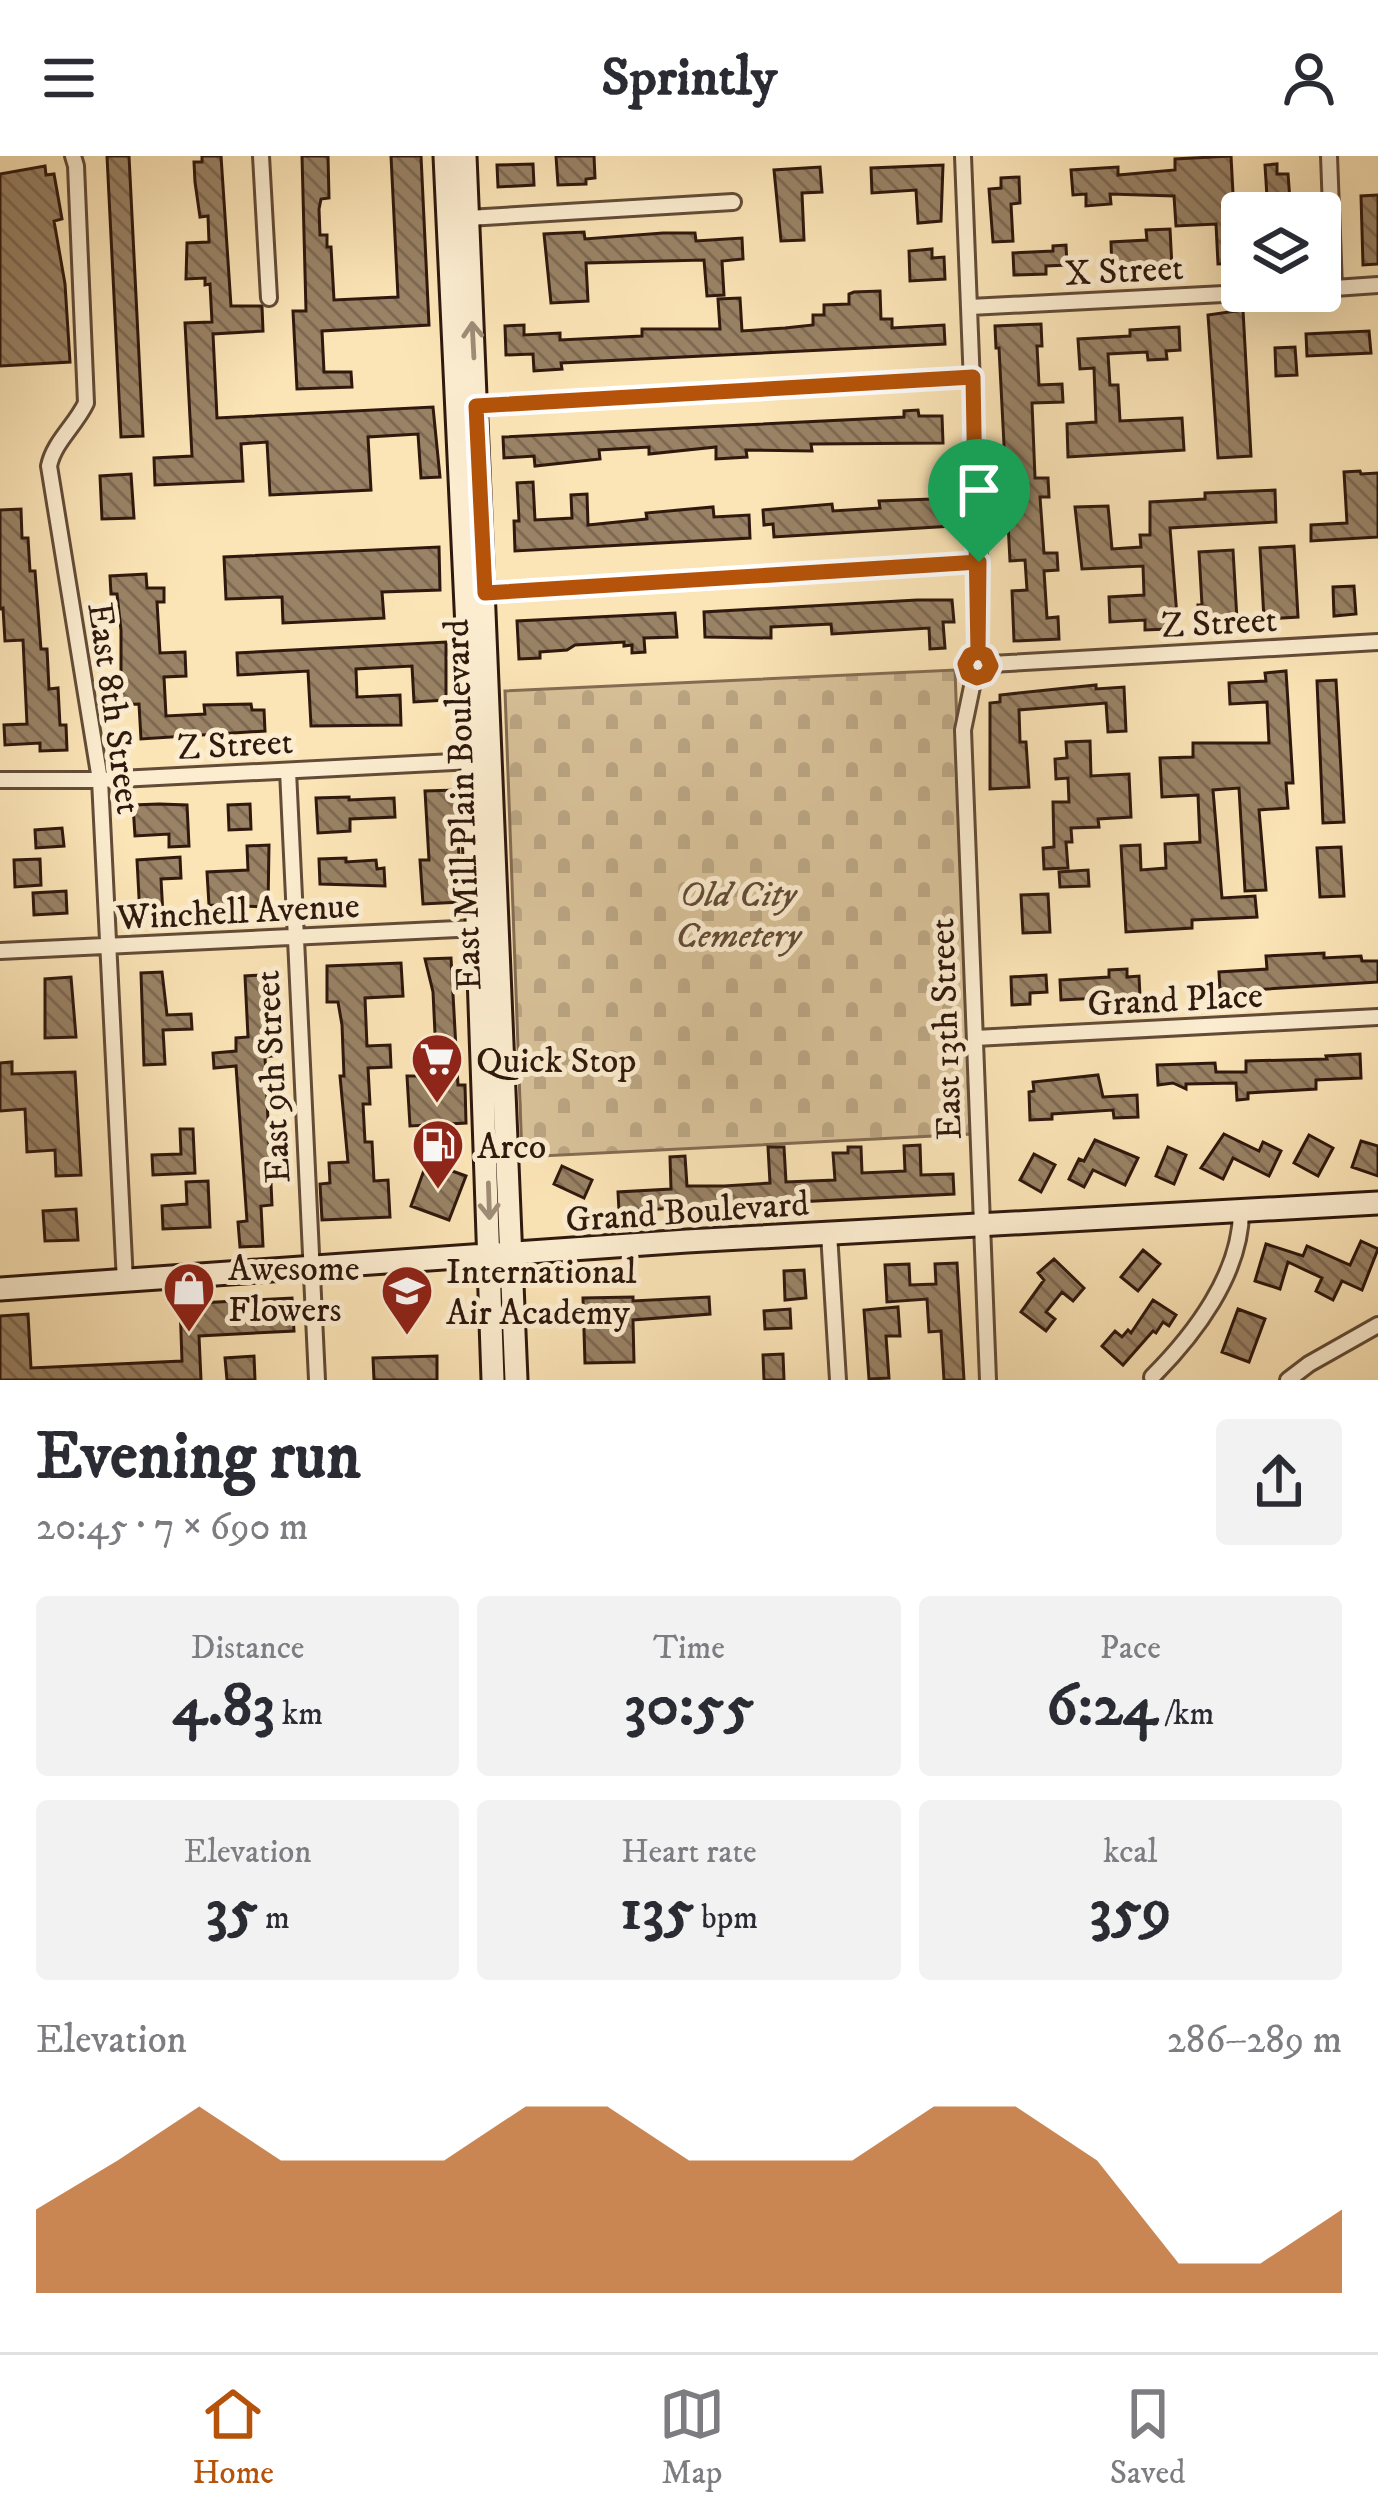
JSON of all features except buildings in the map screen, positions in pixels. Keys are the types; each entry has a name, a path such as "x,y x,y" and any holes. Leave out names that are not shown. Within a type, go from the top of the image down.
{"main road":[{"name":"East Mill Plain Boulevard","path":"445,156 478,928 516,1380"},
{"name":"East Mill Plain Boulevard","path":"465,156 485,593 502,1254 493,1380"},
{"name":"Grand Boulevard","path":"0,1289 830,1233 1378,1203"}],"street":[{"name":"East 8th Street","path":"73,156 86,403 76,425 52,450 49,466 100,780 124,1282"},
{"path":"261,156 269,298"},
{"path":"963,156 979,562 978,652"},
{"path":"1328,192 1329,156"},
{"path":"468,218 734,202"},
{"path":"1341,288 1378,285"},
{"name":"X Street","path":"970,307 1221,294"},
{"path":"476,406 973,377"},
{"path":"485,593 979,562"},
{"name":"Z Street","path":"991,664 1378,642"},
{"path":"978,652 991,664 986,675 974,677 965,663 978,652"},
{"name":"East 13th Street","path":"974,677 963,730 988,1380"},
{"name":"Z Street","path":"0,780 100,780 472,761"},
{"name":"East 9th Street","path":"288,771 317,1380"},
{"name":"Winchell Avenue","path":"0,951 478,928"},
{"name":"Grand Place","path":"975,1038 1378,1018"},
{"path":"1152,1377 1180,1349 1210,1306 1241,1230 1241,1211"},
{"path":"830,1233 838,1380"},
{"path":"1288,1380 1378,1325"}],"green space":[{"name":"Old City Cemetery","path":"955,670 972,1134 522,1157 505,691"}],"place":[{"name":"Quick Stop","path":"437,1105"},
{"name":"Arco","path":"438,1191"},
{"name":"Awesome Flowers","path":"189,1334"},
{"name":"International Air Academy","path":"407,1337"}],"route":[{"path":"979,562 485,593 476,406 973,377 979,562 978,652 965,664 968,674 977,678 991,666 986,655 978,652 979,562"}]}
